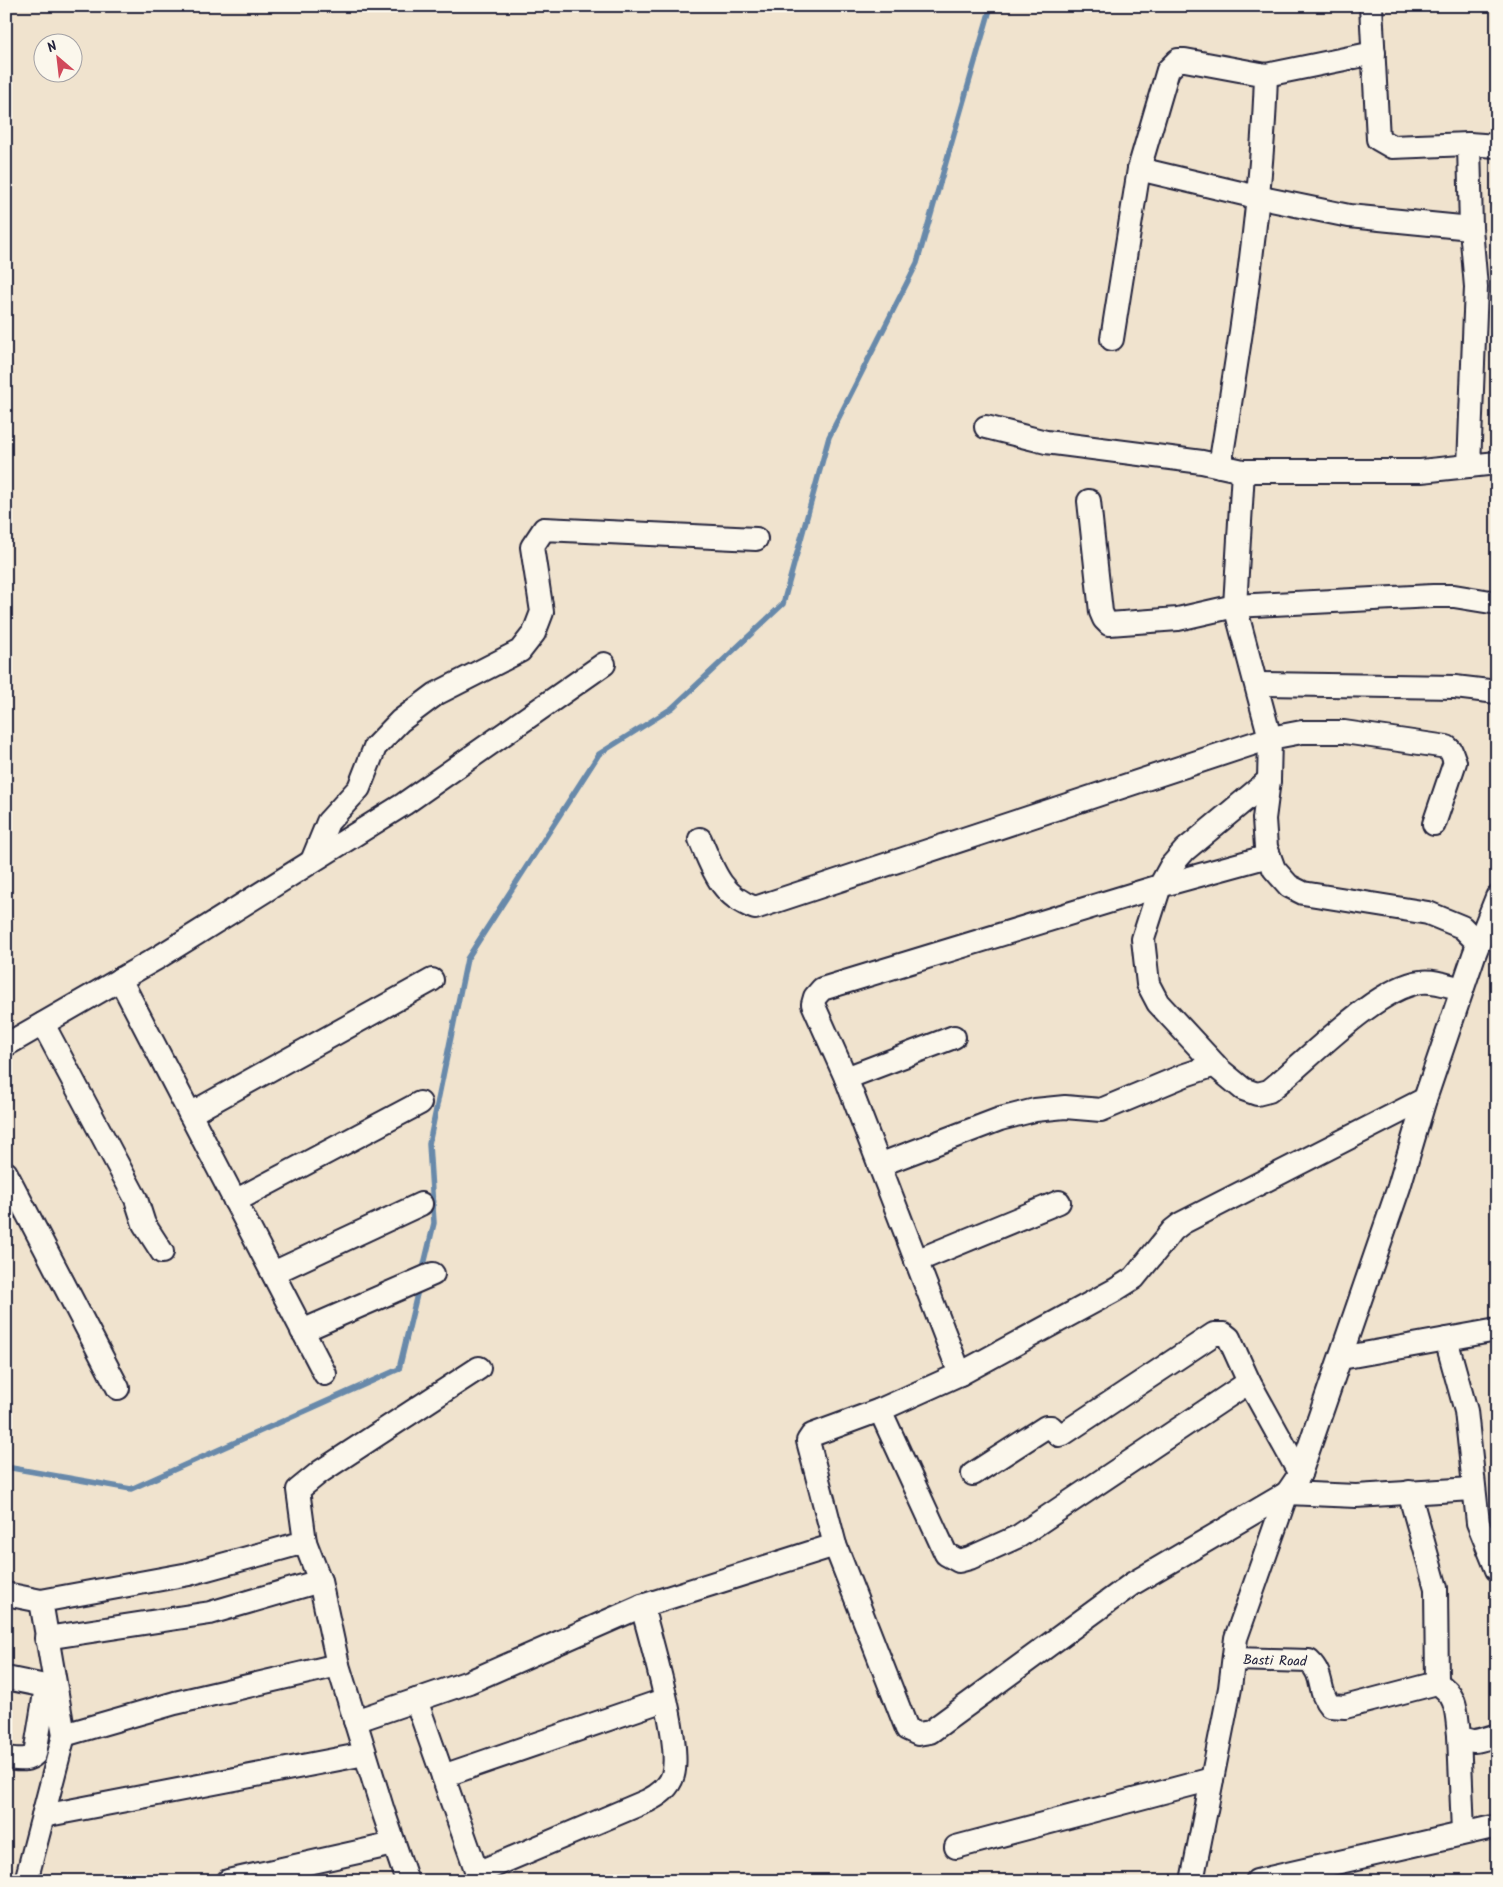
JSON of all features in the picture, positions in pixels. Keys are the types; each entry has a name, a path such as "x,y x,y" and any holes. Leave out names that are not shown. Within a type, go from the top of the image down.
{"street":[{"path":"1371,6 1378,139 1392,147 1469,144 1497,146"},
{"path":"1112,339 1139,169 1168,70 1173,64 1185,60 1266,75 1374,53"},
{"path":"1220,466 1238,356 1257,197 1264,130 1266,75"},
{"path":"1469,144 1470,228 1476,286 1469,466"},
{"path":"1139,169 1257,197 1349,216 1470,228"},
{"path":"986,427 1081,448 1220,466 1243,471 1421,471 1497,463"},
{"path":"1243,471 1235,606 1270,738 1269,780 1264,818 1266,847 1274,869 1289,886 1303,892 1428,913 1462,927 1478,943"},
{"path":"1089,501 1101,612 1104,620 1109,624 1178,619 1235,606 1433,596 1454,596 1497,603"},
{"path":"312,861 328,822 359,788 375,747 400,720 436,694 520,651 534,633 542,612 532,547 544,529 756,539"},
{"path":"6,1045 120,979 404,804 604,664"},
{"path":"1257,684 1455,686 1497,692"},
{"path":"700,839 716,876 727,891 739,902 755,908 1270,738 1302,732 1344,732 1447,747 1451,751 1455,762 1434,824"},
{"path":"1269,780 1184,850 1171,866 1160,886 1144,939 1148,984 1158,1003 1215,1065 1243,1089 1257,1094 1269,1091 1346,1024 1394,991 1419,982 1432,982 1462,989"},
{"path":"960,1374 846,1078 813,1004 815,997 822,989 1160,886 1269,856"},
{"path":"1234,1660 1236,1638 1288,1493 1300,1474 1341,1358 1399,1187 1424,1099 1478,943 1497,897"},
{"path":"120,979 325,1374"},
{"path":"190,1114 432,980"},
{"path":"43,1024 136,1199 144,1224 162,1252"},
{"path":"846,1078 954,1037"},
{"path":"879,1165 1000,1119 1035,1110 1065,1107 1102,1110 1185,1075 1215,1065"},
{"path":"1424,1099 1197,1214 1173,1230 1134,1278 960,1374 880,1410 815,1434 808,1441 834,1545 907,1729 918,1734 930,1732 1132,1584 1288,1493 1356,1496 1473,1489"},
{"path":"235,1201 420,1103"},
{"path":"6,1173 118,1388"},
{"path":"916,1261 1059,1202"},
{"path":"272,1273 421,1204"},
{"path":"302,1331 433,1274"},
{"path":"1341,1358 1497,1330"},
{"path":"973,1474 1046,1427 1051,1427 1059,1435 1063,1434 1214,1334 1224,1334 1229,1338 1249,1382 1300,1474"},
{"path":"1446,1339 1466,1411 1478,1523 1497,1570"},
{"path":"408,1881 394,1844 338,1665 320,1581 305,1542 298,1490 320,1472 479,1368"},
{"path":"880,1410 946,1554 959,1560 970,1558 1019,1536 1249,1382"},
{"path":"1409,1492 1436,1588 1437,1683 1448,1690 1456,1704 1464,1832"},
{"path":"6,1594 41,1601 189,1574 305,1542"},
{"path":"355,1721 469,1682 642,1606 834,1545"},
{"path":"46,1638 210,1613 320,1581"},
{"path":"26,1881 64,1736 50,1688 41,1601"},
{"path":"416,1700 478,1877 647,1801 663,1791 673,1774 673,1731 642,1606"},
{"name":"Basti Road","path":"1192,1881 1234,1660 1309,1661 1320,1676 1323,1698 1330,1706 1344,1707 1437,1683"},
{"path":"64,1736 174,1703 338,1665"},
{"path":"6,1678 50,1688"},
{"path":"6,1758 22,1760 31,1758 35,1754 50,1688"},
{"path":"443,1776 664,1700"},
{"path":"1459,1734 1465,1740 1474,1742 1497,1735"},
{"path":"43,1816 365,1754"},
{"path":"956,1848 1212,1779"},
{"path":"1257,1881 1464,1832 1497,1826"},
{"path":"228,1881 394,1844"}],"waterway":[{"path":"422,1273 434,1223 429,1144 467,959 599,754 672,708 783,604 829,437 917,263 991,6"},
{"path":"6,1467 131,1489 399,1369 419,1286"}]}
